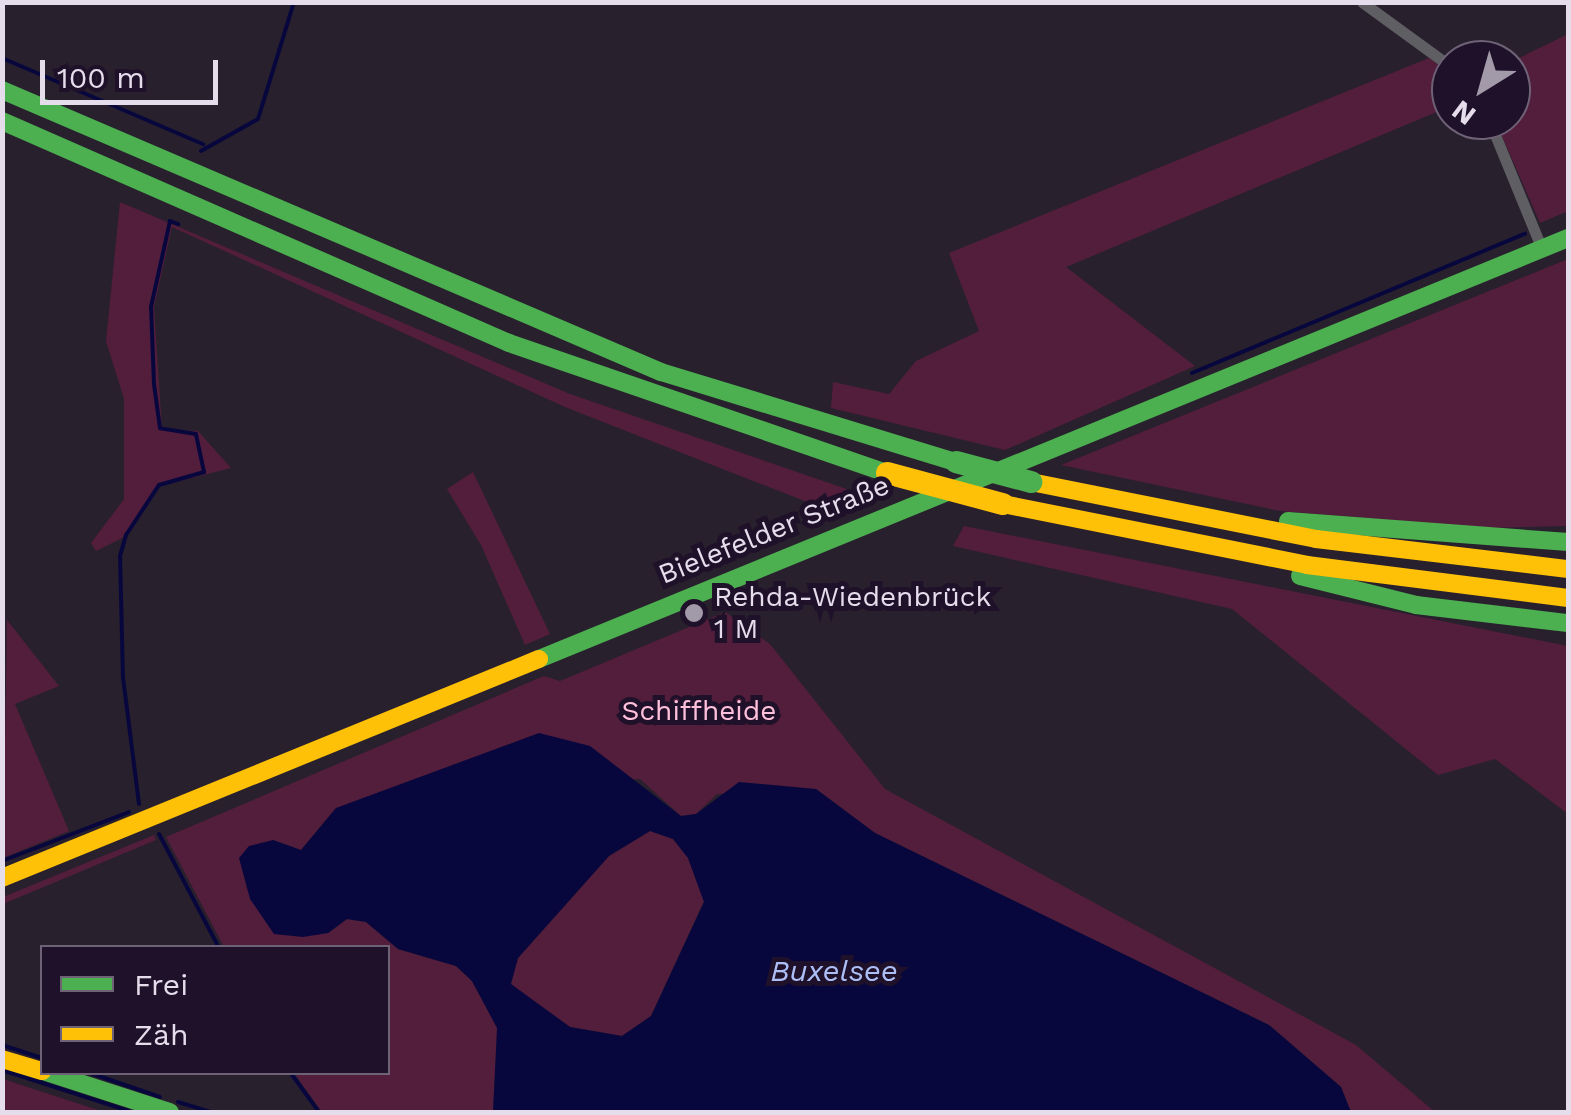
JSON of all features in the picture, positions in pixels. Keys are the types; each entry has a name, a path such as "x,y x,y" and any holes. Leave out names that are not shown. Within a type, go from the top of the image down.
{"main road":[{"path":"2,90 661,372 1031,482 1316,540 1568,569"},
{"path":"2,120 509,342 887,474 1003,504 1210,548 1568,598"},
{"name":"Bielefelder Straße","path":"2,878 1568,238"},
{"path":"1161,510 1568,542"},
{"path":"1210,548 1362,592 1568,634"},
{"path":"1504,618 1568,623"},
{"path":"2,1058 40,1071"},
{"path":"52,1075 137,1108 170,1112"}],"street":[{"path":"1362,2 1431,52"},
{"path":"1497,140 1542,249"}],"green space":[{"path":"1568,34 1568,211 1540,223 1504,140 1531,140 1531,52"},
{"path":"1431,59 1431,114 1066,267 1195,366 1005,450 831,408 833,382 889,394 916,361 979,331 949,253"},
{"path":"120,202 570,394 870,497 835,513 565,407 172,227 154,307 162,430 198,431 231,468 160,486 128,535 96,551 91,543 124,499 124,399 106,341"},
{"path":"1568,259 1568,526 1486,528 1280,511 1061,465"},
{"path":"473,472 550,634 525,645 481,545 447,489"},
{"path":"964,526 1568,646 1568,814 1495,759 1438,775 1232,609 953,546"},
{"name":"Schiffheide","path":"725,612 770,644 885,789 1356,1045 1435,1112 1351,1112 1341,1087 1269,1025 875,833 816,789 717,794 696,814 681,816 640,779 336,808 301,850 273,840 328,933 347,919 366,922 398,949 456,966 472,981 498,1028 493,1112 322,1112 295,1075 390,1075 390,945 223,945 166,837 544,676 560,681"},
{"path":"7,620 59,686 15,704 69,831 3,858"},
{"path":"650,831 673,839 688,858 704,901 651,1016 622,1036 570,1027 510,984 518,958 609,856"},
{"path":"154,835 156,840 3,904 3,897"},
{"path":"3,1079 104,1112 3,1112"}],"water":[{"name":"Buxelsee","path":"539,733 590,746 681,816 696,814 739,782 816,789 875,833 1269,1025 1341,1087 1351,1112 493,1112 497,1028 472,981 456,966 398,949 366,922 347,919 328,933 303,937 274,934 250,899 239,858 249,846 273,840 301,850 336,808","holes":["650,831 673,839 688,858 704,902 651,1016 622,1036 570,1027 511,984 518,958 609,856"]}],"waterway":[{"path":"201,151 258,119 294,2"},
{"path":"2,58 203,144"},
{"path":"139,804 123,678 120,556 126,535 159,485 204,472 196,434 160,428 154,384 151,307 170,221 178,224"},
{"path":"1192,373 1525,234"},
{"path":"2,861 129,812"},
{"path":"159,834 217,945"},
{"path":"2,1045 40,1057"},
{"path":"2,1070 129,1111"},
{"path":"96,1075 160,1097"},
{"path":"292,1075 319,1112"},
{"path":"178,1102 210,1112"}],"traffic: fast":[{"path":"2,90 661,372 956,462"},
{"path":"2,121 509,343 887,473"},
{"path":"539,659 1568,238"},
{"path":"956,462 1031,482"},
{"path":"1288,521 1568,542"},
{"path":"1300,576 1416,605 1568,623"},
{"path":"55,1075 170,1112"}],"traffic: slow":[{"path":"887,473 1003,504"},
{"path":"1031,482 1316,539 1568,569"},
{"path":"1003,504 1307,565 1568,598"},
{"path":"2,878 539,659"},
{"path":"2,1059 40,1070"}],"place":[{"name":"Rehda-Wiedenbrück 1 M","path":"694,613"}]}
